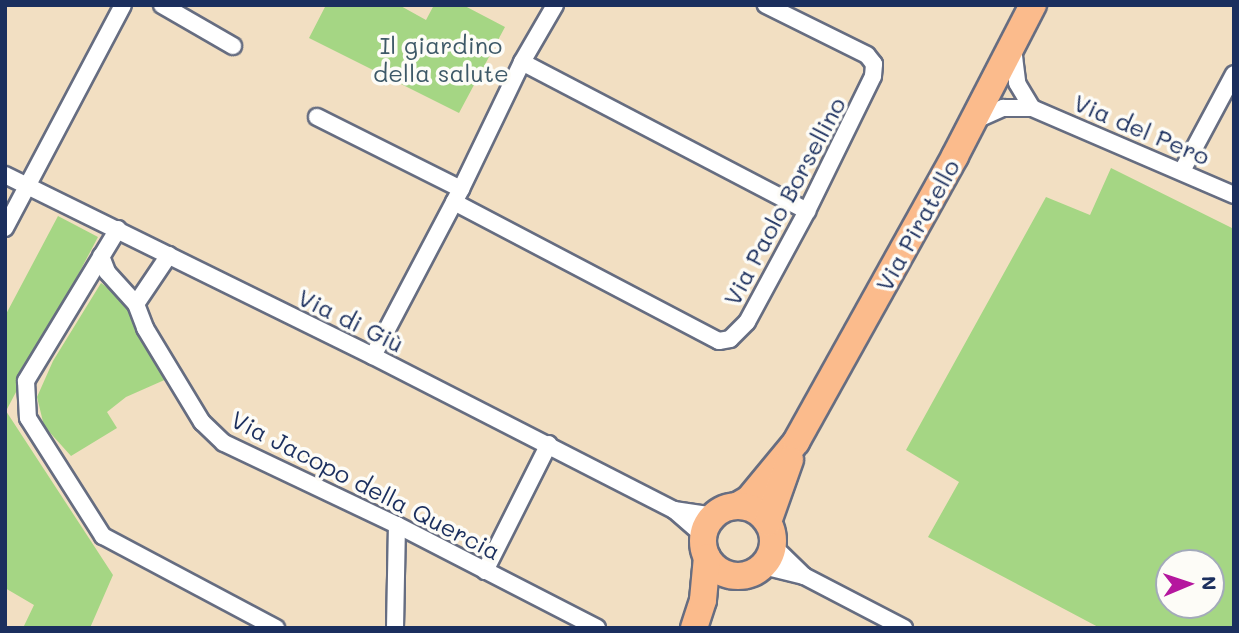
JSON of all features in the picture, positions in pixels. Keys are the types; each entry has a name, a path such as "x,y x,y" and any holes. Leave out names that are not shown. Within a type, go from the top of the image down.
{"main road":[{"name":"Via Piratello","path":"716,529 749,499 796,442 974,121 1033,5"},
{"name":"Via Piratello","path":"700,628 731,585 762,552 796,442"},
{"path":"694,628 703,600 716,529 749,508 762,552 722,572 716,529"}],"street":[{"path":"5,228 123,5"},
{"path":"162,5 233,46"},
{"path":"373,356 458,195 522,62 555,5"},
{"name":"Via Paolo Borsellino","path":"317,117 719,341 730,340 747,322 807,211 870,85 874,64 867,55 766,5"},
{"path":"1013,44 1017,83 1032,108"},
{"path":"522,62 807,211"},
{"path":"1182,171 1234,74"},
{"name":"Via del Pero","path":"974,121 1003,108 1032,108 1234,195"},
{"name":"Via di Giù","path":"5,175 716,529"},
{"path":"118,229 26,381 28,418 103,536 276,628"},
{"path":"136,304 169,255"},
{"name":"Via Jacopo della Quercia","path":"101,256 107,272 136,304 145,328 210,432 224,443 397,525 597,628"},
{"path":"485,571 549,444"},
{"path":"395,628 397,525"},
{"path":"762,552 904,628"}],"green space":[{"name":"Il giardino della salute","path":"326,5 399,5 426,20 434,5 463,5 505,27 459,113 309,38"},
{"path":"1111,168 1234,229 1234,628 1100,628 928,537 959,482 906,450 1046,197 1090,215"},
{"path":"58,216 98,237 6,411 113,575 90,628 23,628 34,605 5,588 5,316"},
{"path":"101,283 123,299 169,378 126,397 107,412 117,428 71,456 44,426 37,397 53,361"}]}
